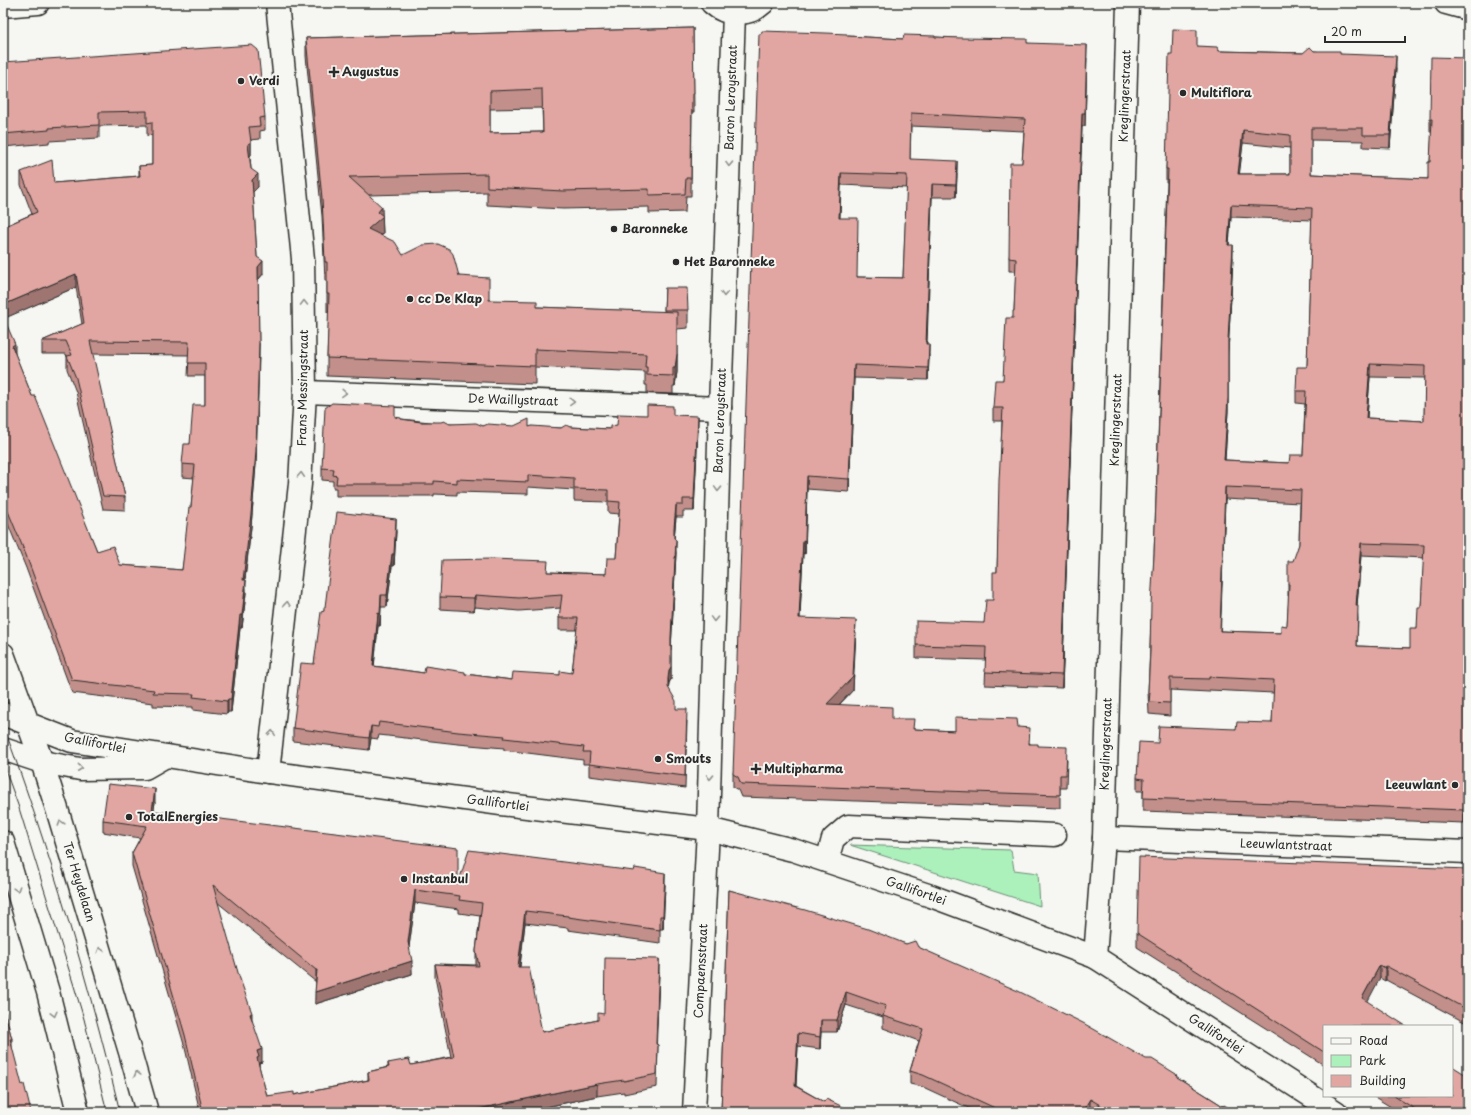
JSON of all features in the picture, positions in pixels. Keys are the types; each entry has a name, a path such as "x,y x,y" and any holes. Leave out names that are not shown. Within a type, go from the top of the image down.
{"street":[{"path":"3,6 38,3"},
{"name":"Frans Messingstraat","path":"268,772 300,484 305,392 303,259 277,3"},
{"path":"712,3 723,11 734,14 754,10 763,3"},
{"name":"Kreglingerstraat","path":"1104,838 1128,3"},
{"path":"1446,3 1468,8"},
{"name":"Baron Leroystraat","path":"708,829 720,408 734,14"},
{"name":"De Waillystraat","path":"305,392 720,408"},
{"name":"Ter Heydelaan","path":"3,654 27,725 42,762 91,921 147,1112"},
{"name":"Gallifortlei","path":"3,714 27,725 72,741 268,772 493,803 708,829 793,850 937,898 1095,957 1336,1112"},
{"name":"Gallifortlei","path":"3,749 42,762 80,768 145,768 166,756"},
{"path":"827,861 833,839 848,826 1055,835"},
{"name":"Compaensstraat","path":"694,1112 708,829"},
{"path":"1095,957 1104,838"},
{"name":"Leeuwlantstraat","path":"1104,838 1468,852"},
{"path":"3,842 48,992 78,1112"}],"green space":[{"path":"850,845 1011,850 1014,870 1038,873 1040,906"}],"building":[{"path":"693,28 694,94 692,94 691,178 686,178 685,194 649,195 649,189 563,191 487,187 487,174 349,177 382,207 378,212 383,216 368,229 395,242 403,255 423,245 438,244 449,249 453,254 459,276 489,278 489,300 537,301 537,307 677,312 677,354 675,368 673,368 673,376 647,375 647,367 645,367 646,354 535,349 535,366 327,358 329,294 327,294 327,262 325,262 322,198 306,38","holes":["542,89 543,132 490,133 490,91"]},
{"path":"1173,29 1197,30 1197,46 1217,47 1219,51 1303,53 1310,47 1314,51 1340,51 1340,54 1396,56 1390,135 1363,135 1363,128 1311,128 1311,174 1428,179 1432,119 1430,119 1431,57 1468,58 1468,807 1464,810 1143,798 1144,779 1137,778 1139,742 1158,743 1159,726 1236,729 1237,722 1272,723 1274,680 1209,677 1209,679 1170,678 1170,703 1149,702 1150,692 1148,692 1151,604 1168,169 1166,169 1169,54 1172,54","holes":["1243,130 1290,135 1290,174 1238,174","1231,205 1312,208 1307,367 1297,367 1296,391 1306,391 1303,455 1290,455 1289,463 1224,460 1228,398 1228,341 1233,245 1228,245","1370,364 1425,366 1424,421 1366,418","1225,487 1301,490 1299,544 1293,561 1288,561 1289,584 1287,626 1281,625 1281,633 1220,631","1361,543 1424,545 1421,608 1418,608 1417,628 1410,628 1410,648 1357,646 1358,606 1356,606"]},
{"path":"762,31 847,34 847,36 903,39 904,35 1027,39 1027,43 1087,45 1085,113 1082,113 1062,675 985,672 986,647 916,645 916,621 984,623 986,600 993,600 993,572 997,572 999,480 1003,408 993,408 995,380 1003,380 1006,318 1013,318 1014,311 1016,259 1009,258 1010,163 1022,163 1025,119 911,113 910,159 957,161 956,185 932,184 926,344 929,344 928,368 854,365 849,479 807,476 805,541 803,540 799,618 856,620 853,677 827,704 892,707 892,719 914,719 913,729 955,731 955,717 1017,719 1018,727 1030,728 1029,744 1038,744 1038,746 1067,747 1066,775 1060,775 1060,795 741,784 738,777 733,774 759,34 761,34","holes":["841,173 907,175 903,278 857,277 858,218 839,218"]},
{"path":"252,45 258,50 265,117 259,118 260,126 249,127 251,142 248,144 251,169 258,174 252,180 257,257 263,261 258,267 259,343 256,451 251,514 243,580 246,580 242,615 240,615 231,699 228,699 227,701 193,697 194,694 153,693 154,690 72,680 26,555 3,499 3,316 15,344 12,346 32,396 35,396 97,551 113,546 120,565 182,570 195,465 182,464 184,444 190,444 193,405 205,405 205,363 188,363 189,342 90,341 125,497 103,496 76,378 67,356 72,355 66,341 42,341 84,323 76,274 3,305 3,227 37,212 21,172 52,160 54,183 140,176 139,166 152,165 152,122 147,123 147,111 99,112 99,125 49,128 49,130 3,134 3,62"},
{"path":"665,288 687,288 688,310 664,310"},
{"path":"332,403 395,406 395,417 401,419 421,422 444,421 450,424 476,423 483,426 488,424 514,426 529,419 529,427 561,428 566,425 570,427 610,429 610,426 617,425 618,414 647,415 647,405 673,406 673,415 698,416 694,499 683,499 683,505 676,505 674,528 674,538 676,540 671,667 669,670 668,679 668,687 676,701 676,709 687,709 685,776 589,764 590,752 583,752 584,747 504,738 505,736 458,732 379,722 378,727 371,726 369,738 293,728 301,663 314,664 321,612 324,611 325,607 337,512 396,519 394,554 392,554 387,595 381,595 373,666 424,673 425,666 465,672 465,674 512,680 513,672 560,675 560,671 572,673 578,618 559,618 562,595 519,598 475,595 474,598 440,597 442,560 491,559 548,561 547,572 606,574 607,558 616,558 620,502 608,501 608,490 574,489 574,478 528,475 528,482 457,479 457,483 434,481 434,484 336,484 337,476 333,475 334,469 322,468 325,408"},
{"path":"108,784 155,789 151,818 155,811 458,848 458,884 469,850 634,871 635,868 665,873 663,916 660,916 660,930 525,911 518,967 529,967 542,1032 598,1020 598,1013 604,1014 605,958 659,959 656,1044 658,1045 657,1074 624,1081 597,1084 464,1112 203,1112 185,1035 132,853 147,826 103,820","holes":["213,885 316,970 315,992 412,961 408,942 415,890 460,896 459,900 482,903 476,951 479,966 435,964 454,1057 411,1065 409,1059 388,1063 389,1067 368,1072 369,1080 294,1095 294,1092 267,1096 257,1058 259,1057 257,1051 262,1049 250,1014 252,1013 239,976"]},
{"path":"1139,857 1468,869 1468,1010 1386,966 1385,968 1380,965 1362,998 1404,1025 1323,1025 1323,1051 1137,933"},
{"path":"729,890 805,910 868,929 906,944 915,941 918,947 1018,991 1083,1023 1146,1059 1152,1059 1176,1074 1177,1077 1223,1106 1224,1105 1236,1112 1112,1112 1090,1099 1082,1112 993,1112 995,1108 923,1075 910,1071 923,1029 883,1016 886,1006 846,992 837,1020 821,1020 820,1037 798,1033 795,1086 824,1102 826,1099 854,1112 721,1112"},
{"path":"3,1006 22,1085 24,1084 31,1112 3,1112"},
{"path":"1453,1067 1468,1076 1468,1112 1420,1112 1396,1097 1453,1097"}],"tram line":[{"path":"3,725 37,820 67,917 95,1014 120,1112"},
{"path":"3,764 18,805 84,1019 107,1112"}],"place":[{"name":"Augustus","path":"334,72"},
{"name":"Verdi","path":"241,81"},
{"name":"Multiflora","path":"1183,93"},
{"name":"Baronneke","path":"614,229"},
{"name":"Het Baronneke","path":"676,262"},
{"name":"cc De Klap","path":"410,299"},
{"name":"Smouts","path":"658,759"},
{"name":"Multipharma","path":"756,769"},
{"name":"Leeuwlant","path":"1455,785"},
{"name":"TotalEnergies","path":"129,817"},
{"name":"Instanbul","path":"404,879"}]}
